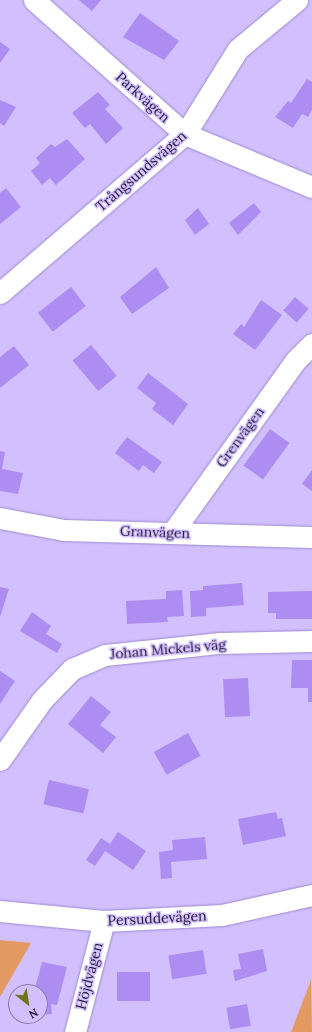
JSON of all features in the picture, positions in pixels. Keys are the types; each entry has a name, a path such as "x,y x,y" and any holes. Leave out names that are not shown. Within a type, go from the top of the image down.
{"street":[{"name":"Parkvägen","path":"34,0 185,134 312,187"},
{"name":"Trångsundsvägen","path":"0,294 185,134 238,49 297,0"},
{"name":"Grenvägen","path":"172,533 294,361 312,344"},
{"name":"Granvägen","path":"0,518 64,530 312,537"},
{"name":"Johan Mickels väg","path":"0,760 42,700 72,669 105,655 220,644 312,641"},
{"name":"Persuddevägen","path":"0,911 104,921 222,915 312,894"},
{"name":"Höjdvägen","path":"75,1032 104,921"}],"shaded area":[{"path":"0,940 31,943 0,997"},
{"path":"311,980 312,1032 291,1032"}],"building":[{"path":"79,0 101,0 92,11"},
{"path":"140,13 179,41 164,60 123,37"},
{"path":"0,42 10,49 0,63"},
{"path":"307,79 312,82 312,110 308,117 302,114 293,128 275,117 288,101 291,103"},
{"path":"98,92 110,105 105,109 123,128 106,144 90,124 85,128 72,113"},
{"path":"0,100 16,107 4,126 0,123"},
{"path":"67,139 85,159 56,185 50,178 42,185 31,171 40,163 36,158 51,144 55,147"},
{"path":"6,188 21,207 0,224 0,193"},
{"path":"254,203 261,212 238,235 229,223"},
{"path":"198,208 209,224 195,235 185,220"},
{"path":"156,267 169,288 132,314 120,297"},
{"path":"71,287 86,306 53,332 38,313"},
{"path":"295,297 309,309 297,322 283,311"},
{"path":"261,300 282,315 255,350 233,334 241,324 244,327"},
{"path":"91,345 117,376 98,391 73,360"},
{"path":"14,346 29,365 0,388 0,357"},
{"path":"148,373 188,404 173,425 152,409 156,403 137,388"},
{"path":"270,429 289,443 263,480 244,465"},
{"path":"127,437 162,462 154,473 143,465 139,471 115,453"},
{"path":"0,451 5,452 2,469 23,473 18,494 0,491"},
{"path":"312,470 312,491 302,484"},
{"path":"242,583 244,605 206,608 206,616 191,617 190,591 203,590 203,586"},
{"path":"0,587 9,589 0,617"},
{"path":"182,590 184,616 167,617 168,622 127,624 126,601 166,599 166,591"},
{"path":"312,591 312,619 276,619 276,613 268,613 268,592"},
{"path":"32,612 51,626 46,634 62,644 57,653 20,631"},
{"path":"292,660 312,660 312,702 308,702 308,688 291,688"},
{"path":"0,671 15,681 0,704"},
{"path":"248,678 250,716 225,717 223,679"},
{"path":"91,696 111,712 100,725 116,737 103,753 68,724"},
{"path":"188,733 201,756 166,775 154,752"},
{"path":"49,780 89,789 83,814 43,804"},
{"path":"276,812 278,819 282,818 286,836 243,845 238,819"},
{"path":"118,832 146,851 133,870 105,851 95,866 86,860 101,838 110,844"},
{"path":"205,837 207,859 171,862 172,878 161,879 159,852 173,850 172,840"},
{"path":"263,949 267,971 235,981 233,970 241,969 238,954"},
{"path":"203,950 207,974 172,979 168,955"},
{"path":"42,962 67,967 57,1005 51,1004 52,1014 48,1014 48,984 36,984"},
{"path":"117,972 150,972 150,1001 117,1001"},
{"path":"247,1004 251,1026 230,1029 226,1008"}]}
